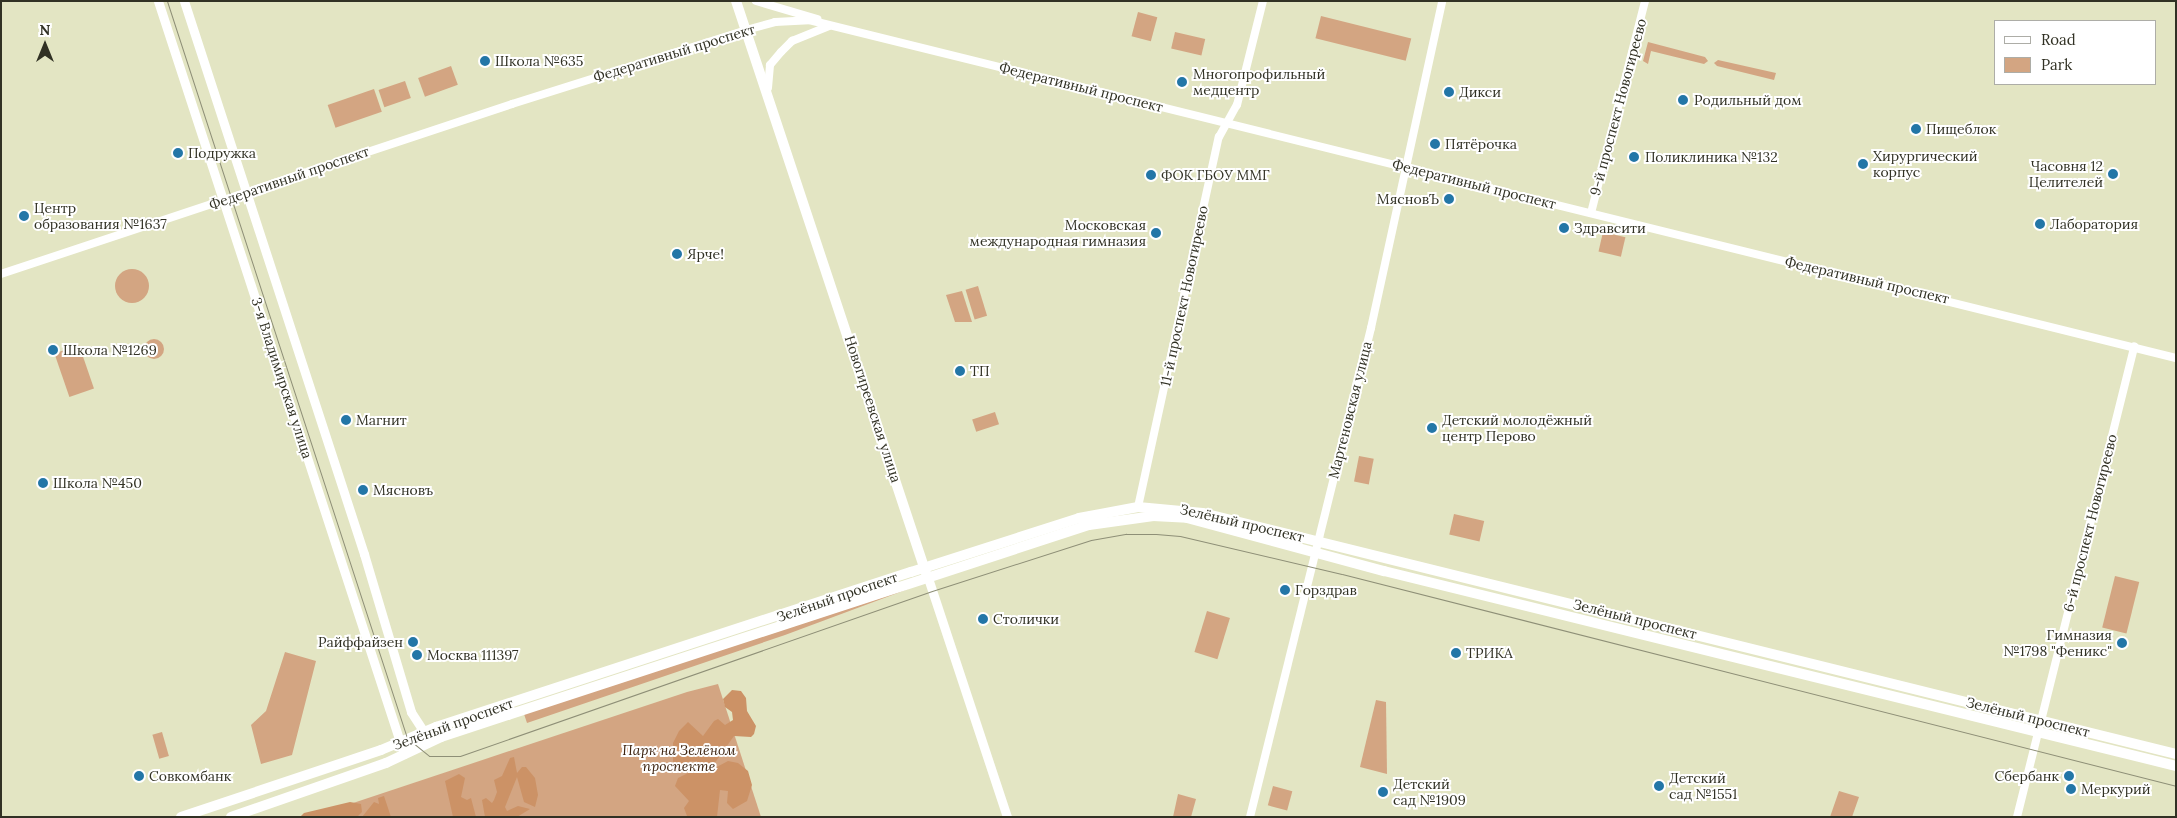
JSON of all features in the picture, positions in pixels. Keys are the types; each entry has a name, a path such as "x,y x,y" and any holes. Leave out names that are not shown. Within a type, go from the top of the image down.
{"main road":[{"name":"Новогиреевская улица","path":"736,1 926,573"},
{"name":"Зелёный проспект","path":"231,817 404,754 430,741 926,573 1079,518 1138,507 1186,509 2176,754"},
{"name":"Зелёный проспект","path":"181,817 424,732 926,573 1089,525 1153,516 1186,518 1316,554 2176,766"}],"street":[{"name":"3-я Владимирская улица","path":"158,1 404,754"},
{"name":"3-я Владимирская улица","path":"184,1 364,554 411,712 430,741"},
{"path":"756,1 833,25"},
{"name":"11-й проспект Новогиреево","path":"1138,507 1219,137 1237,105 1263,1"},
{"name":"Мартеновская улица","path":"1250,817 1316,554 1406,167 1442,1"},
{"name":"9-й проспект Новогиреево","path":"1591,213 1645,1"},
{"name":"Федеративный проспект","path":"1,274 746,30 775,22 809,20 2134,346 2176,358"},
{"path":"768,93 770,65 781,52 814,30 833,25"},
{"name":"6-й проспект Новогиреево","path":"2017,817 2134,346"},
{"name":"Новогиреевская улица","path":"926,573 1007,817"}],"green space":[{"path":"1138,12 1157,17 1151,41 1132,36"},
{"path":"1321,16 1411,38 1406,61 1315,38"},
{"path":"1175,32 1205,39 1201,56 1171,49"},
{"path":"1648,42 1705,57 1708,61 1704,64 1651,51 1648,64 1643,61"},
{"path":"1718,60 1776,73 1774,80 1717,66 1714,63"},
{"path":"451,66 458,85 425,97 418,78"},
{"path":"405,81 411,98 384,107 379,90"},
{"path":"374,89 382,112 335,128 328,105"},
{"path":"1603,232 1625,237 1621,257 1599,251"},
{"path":"132,269 139,270 144,274 148,279 148,293 144,298 139,302 132,303 125,302 120,298 116,293 115,286 116,279 120,274 125,270"},
{"path":"978,286 987,316 975,319 966,290"},
{"path":"962,291 972,322 955,322 946,295"},
{"path":"154,339 161,342 164,349 161,356 154,359 147,356 144,349 147,342"},
{"path":"79,345 94,388 69,397 54,353"},
{"path":"995,412 999,424 976,432 972,419"},
{"path":"1359,456 1374,459 1369,484 1354,482"},
{"path":"1454,514 1484,521 1479,541 1449,534"},
{"path":"2115,576 2139,582 2126,633 2102,627"},
{"path":"911,588 785,635 527,723 524,714"},
{"path":"1207,611 1230,618 1217,659 1194,652"},
{"path":"285,652 316,661 292,755 261,764 251,725 266,711"},
{"name":"Парк на Зелёном проспекте","path":"718,684 761,817 311,817 687,692"},
{"path":"732,690 741,691 746,698 747,711 756,726 754,734 751,737 734,736 714,764 690,761 677,773 673,772 673,743 679,731 688,722 703,736 714,721 718,719 725,725 733,720 732,712 725,707 723,699"},
{"path":"1376,700 1386,702 1387,774 1360,767"},
{"path":"162,732 169,756 159,759 152,735"},
{"path":"514,757 517,773 522,767 526,767 535,778 538,795 535,807 524,802 517,777 505,807 507,811 518,806 530,809 517,817 485,817 482,800 486,798 492,803 497,792 494,780 502,776 510,758"},
{"path":"728,761 738,763 748,771 752,785 747,801 733,809 727,803 728,791 720,790 717,817 687,816 684,808 689,801 675,786 678,778 692,771 713,769"},
{"path":"459,774 465,778 461,797 467,800 471,798 476,817 453,817 445,781"},
{"path":"1273,786 1292,791 1287,810 1268,805"},
{"path":"1839,791 1859,797 1852,817 1830,817"},
{"path":"1178,794 1196,799 1191,817 1173,817"},
{"path":"384,796 391,817 362,817 374,802 379,804 378,798"},
{"path":"350,802 361,804 362,812 357,817 300,817 304,813"}],"tram line":[{"path":"167,1 407,738 429,756 460,756 932,591 1091,540 1126,534 1156,534 1180,536 1342,574 2176,786"}],"place":[{"name":"Школа №635","path":"485,61"},
{"name":"Многопрофильный медцентр","path":"1182,82"},
{"name":"Дикси","path":"1449,92"},
{"name":"Родильный дом","path":"1683,100"},
{"name":"Пищеблок","path":"1916,129"},
{"name":"Пятёрочка","path":"1435,144"},
{"name":"Подружка","path":"178,153"},
{"name":"Поликлиника №132","path":"1634,157"},
{"name":"Хирургический корпус","path":"1863,164"},
{"name":"Часовня 12 Целителей","path":"2113,174"},
{"name":"ФОК ГБОУ ММГ","path":"1151,175"},
{"name":"МясновЪ","path":"1449,199"},
{"name":"Центр образования №1637","path":"24,216"},
{"name":"Лаборатория","path":"2040,224"},
{"name":"Здравсити","path":"1564,228"},
{"name":"Московская международная гимназия","path":"1156,233"},
{"name":"Ярче!","path":"677,254"},
{"name":"Школа №1269","path":"53,350"},
{"name":"ТП","path":"960,371"},
{"name":"Магнит","path":"346,420"},
{"name":"Детский молодёжный центр Перово","path":"1432,428"},
{"name":"Школа №450","path":"43,483"},
{"name":"Мясновъ","path":"363,490"},
{"name":"Горздрав","path":"1285,590"},
{"name":"Столички","path":"983,619"},
{"name":"Райффайзен","path":"413,642"},
{"name":"Гимназия №1798 \"Феникс\"","path":"2122,643"},
{"name":"ТРИКА","path":"1456,653"},
{"name":"Москва 111397","path":"417,655"},
{"name":"Совкомбанк","path":"139,776"},
{"name":"Сбербанк","path":"2069,776"},
{"name":"Детский сад №1551","path":"1659,786"},
{"name":"Меркурий","path":"2071,789"},
{"name":"Детский сад №1909","path":"1383,792"}]}
